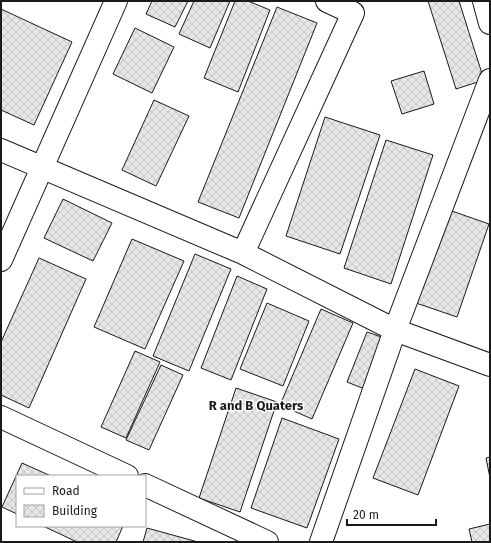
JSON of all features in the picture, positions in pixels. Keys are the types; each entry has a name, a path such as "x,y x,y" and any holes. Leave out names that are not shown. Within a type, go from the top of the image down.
{"street":[{"path":"1,260 116,1"},
{"path":"242,253 353,13 327,1"},
{"path":"484,1 490,23"},
{"path":"321,542 395,330 490,80"},
{"path":"1,150 242,253 395,330 490,365"},
{"path":"1,417 124,475"},
{"path":"146,485 267,542"}],"building":[{"path":"152,1 188,1 175,27 146,14"},
{"path":"194,1 230,1 210,48 179,34"},
{"path":"235,1 248,1 270,10 238,92 204,78"},
{"path":"428,1 459,1 484,80 456,89"},
{"path":"277,7 317,23 239,218 198,202"},
{"path":"1,9 72,42 34,125 1,110"},
{"path":"135,28 174,47 152,93 113,74"},
{"path":"424,71 434,104 402,114 391,81"},
{"path":"154,100 189,116 156,186 122,170"},
{"path":"325,117 380,135 340,254 286,236"},
{"path":"386,140 433,155 391,284 344,268"},
{"path":"63,199 112,223 93,261 44,238"},
{"path":"449,210 489,224 457,317 416,303"},
{"path":"132,239 184,261 145,349 94,327"},
{"path":"195,254 231,269 189,371 153,356"},
{"path":"39,258 86,279 29,408 1,395 1,342"},
{"path":"237,276 267,289 231,380 201,368"},
{"path":"267,303 309,321 283,386 240,369"},
{"path":"321,309 353,323 312,419 280,405"},
{"path":"367,332 387,339 367,390 347,382"},
{"path":"135,351 160,362 126,438 101,427"},
{"path":"161,365 183,375 149,450 126,440"},
{"path":"415,369 459,386 418,495 373,478"},
{"path":"236,388 277,402 240,512 199,498"},
{"path":"282,418 339,439 307,528 251,508"},
{"path":"490,457 490,478 486,458"},
{"path":"22,463 49,475 17,475"},
{"path":"16,476 16,514 2,507"},
{"path":"490,524 490,542 472,542 469,529"},
{"path":"45,527 123,527 116,542 77,542"},
{"path":"147,528 198,542 143,542"}],"district":[{"name":"R and B Quaters","path":"256,405"}]}
